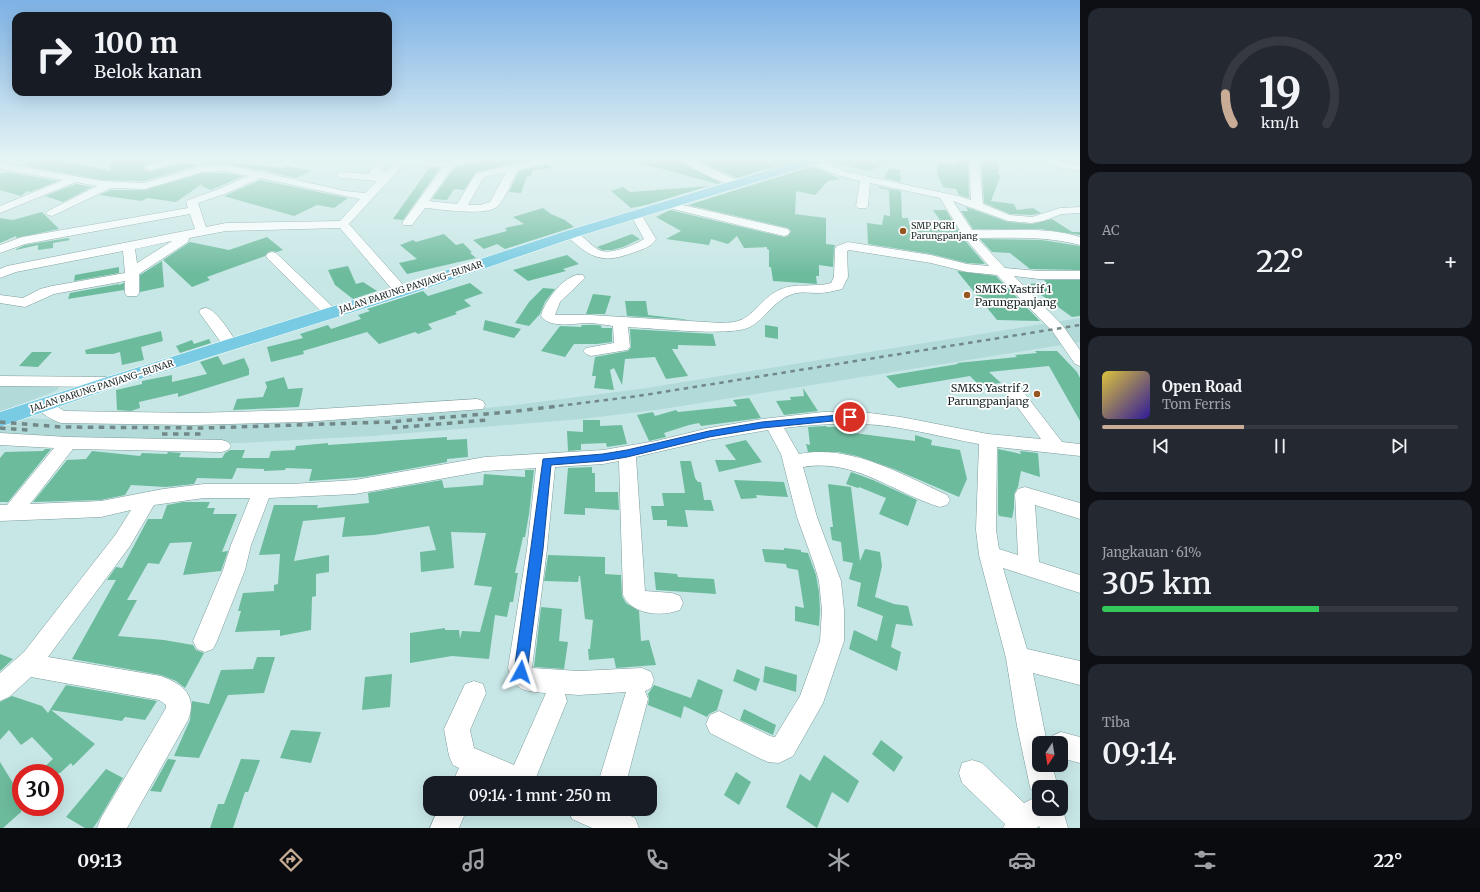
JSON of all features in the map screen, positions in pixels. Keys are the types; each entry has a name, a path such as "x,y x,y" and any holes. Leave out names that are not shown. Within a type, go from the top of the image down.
{"main road":[{"name":"JALAN PARUNG PANJANG–BUNAR","path":"0,420 111,382 401,291 571,234 696,197"}],"street":[{"path":"0,210 33,197"},
{"path":"52,213 85,197"},
{"path":"198,229 192,202 207,197"},
{"path":"0,299 25,303 52,290 131,274 198,229 234,226 343,224 369,197"},
{"path":"408,223 427,197"},
{"path":"461,207 467,197"},
{"path":"422,204 480,209 491,207 498,197"},
{"path":"862,206 863,197"},
{"path":"944,197 968,234 983,253 1058,329 1073,338 1080,361"},
{"path":"946,197 977,205 1008,218 1025,220 1039,219 1060,211 1080,210"},
{"path":"976,197 977,205"},
{"path":"29,198 52,213 71,231"},
{"path":"668,205 784,232"},
{"path":"0,249 14,243 133,216 143,219 194,210"},
{"path":"571,234 596,254 604,256 614,255 649,241 650,239 636,214"},
{"path":"0,274 12,269 128,246 198,229 228,218"},
{"path":"343,224 401,291"},
{"path":"968,234 1044,235 1067,237 1080,241"},
{"path":"128,246 132,293"},
{"path":"578,278 556,298 548,312 548,316 550,318 558,320 590,320 722,327 737,326 744,323 780,294 787,291 798,289 824,289 837,286 841,277 841,248 846,246 856,246 931,259 967,268 1039,275 1080,275"},
{"path":"272,256 331,313"},
{"path":"206,312 225,336 230,345"},
{"path":"591,351 622,347 620,322"},
{"path":"0,381 111,382"},
{"path":"1013,390 1057,448"},
{"path":"44,406 61,417 70,418 193,419 304,416 477,405"},
{"path":"6,513 101,509 148,499 204,491 319,490 355,487 485,464 546,462 603,457 709,434 823,418 862,418 901,423 988,440 1080,450"},
{"path":"719,724 768,749 779,750 784,748 810,703 832,641 833,610 830,581 821,551 807,517 793,462 773,424"},
{"path":"0,439 68,443 222,446"},
{"path":"988,440 986,530 989,555 1041,736"},
{"path":"6,513 68,443"},
{"path":"627,453 632,493 631,547 634,595 638,600 644,602 672,603"},
{"path":"793,462 812,458 844,461 862,466 940,500"},
{"path":"546,462 537,549 520,668 522,676 528,680 579,683 639,690 614,776"},
{"path":"205,641 234,570 241,545 262,491"},
{"path":"1029,567 1025,494 1080,511"},
{"path":"0,689 27,665 123,540 148,499"},
{"path":"989,555 1080,584"},
{"path":"1018,658 1080,673"},
{"path":"27,665 161,688 176,697 179,703 179,711 138,778 111,828"},
{"path":"474,693 457,729 462,756 471,773 488,776"},
{"path":"524,776 555,701"},
{"path":"1068,747 1080,750"},
{"path":"972,773 1027,819"},
{"path":"444,828 450,816"},
{"path":"1051,816 1054,828"}],"shaded area":[{"path":"1080,318 1080,342 663,409 582,419 373,436 241,443 160,444 0,439 0,417 126,423 378,419 515,405 640,389"},
{"path":"0,383 62,384 56,391 0,412"}],"building":[{"path":"47,197 73,197 63,202"},
{"path":"111,197 184,197 176,202 147,198 142,201"},
{"path":"226,197 341,197 348,198 334,208 317,205 294,216"},
{"path":"409,197 420,197 403,220 393,219"},
{"path":"434,197 449,197 447,200 432,199"},
{"path":"618,197 674,197 646,205 631,208"},
{"path":"715,197 796,197 795,214 826,218 826,244 835,245 833,267 819,265 819,276 816,276 817,284 773,281 771,267 769,267 769,250 767,247 744,248 737,236 728,244 711,239 709,245 666,239 681,231 656,217 670,210 784,237 788,236 791,231 788,228 688,205"},
{"path":"889,197 901,197 902,218 908,218 909,225 946,229 933,210 946,210 963,238 985,264 967,263 931,254 868,244 867,223 882,225 884,215 890,216"},
{"path":"984,197 993,197 991,201 1014,204 1017,210 1033,208 1041,213 1032,215 1010,214 984,203"},
{"path":"966,207 1008,222 1032,224 1052,219 1072,232 1080,232 1080,235 1040,229 973,229 961,211 968,211"},
{"path":"543,208 551,214 565,220 574,227 505,249 497,244 484,249 473,240 507,231 505,228 524,224 513,217"},
{"path":"42,212 59,229 16,238 16,236 0,243 0,218 13,220"},
{"path":"444,234 456,245 463,243 472,252 470,253 476,258 407,274 399,263 417,259 400,245 413,240 416,242"},
{"path":"632,234 640,239 623,247 612,250 602,250 597,247"},
{"path":"267,237 283,250 268,252 265,256 207,277 210,280 192,287 163,260 190,242 229,250"},
{"path":"68,238 70,240 53,243 53,248 38,250 38,245 16,250 25,245"},
{"path":"980,239 1042,240 1080,246 1080,270 1030,269 1010,253 992,252"},
{"path":"567,255 579,264 563,269 566,271 528,281 513,270"},
{"path":"162,261 164,287 140,292 140,275"},
{"path":"348,266 356,284 363,282 377,291 353,299 335,285 328,270"},
{"path":"119,267 119,273 74,281 75,275"},
{"path":"957,271 996,276 1040,321 997,320"},
{"path":"1044,280 1080,280 1080,316 1072,317 1026,284 1047,283"},
{"path":"124,283 124,290 68,299 70,293"},
{"path":"470,283 483,293 464,300 471,306 455,312 457,314 428,324 432,329 418,334 415,332 379,344 367,332 303,351 304,354 271,362 267,347 303,338 300,334 328,325 331,329 361,319 358,315 370,311 367,309 423,291 428,296"},
{"path":"543,288 555,289 545,302 540,314 529,326 515,323 529,302"},
{"path":"593,294 611,296 605,314 586,314"},
{"path":"625,301 646,301 648,315 691,320 627,316"},
{"path":"485,320 521,329 514,338 483,330"},
{"path":"582,325 597,325 602,326 601,328 612,328 612,342 597,344 574,344 565,357 541,351 560,326 581,327"},
{"path":"765,325 778,327 778,339 765,337"},
{"path":"630,329 713,334 716,346 678,345 678,349 672,349 688,376 666,379 655,357 625,359 622,385 614,368 610,370 614,390 594,388 596,376 592,376 595,357 628,351 631,347"},
{"path":"161,331 163,341 141,347 144,360 122,365 120,352 113,354 86,354 85,350"},
{"path":"209,339 211,343 180,353 176,346 192,340 194,344"},
{"path":"1035,351 1057,351 1077,372 1080,378 1080,421 1049,366 989,372 1001,383 979,385 970,376 898,388 886,376 958,364 957,363 1017,357 1015,355 1037,353"},
{"path":"32,352 52,352 38,367 19,366"},
{"path":"218,356 223,365 244,358 249,369 249,375 178,397 178,393 139,402 140,408 131,411 117,410 116,390 142,384 142,381 172,375 172,382 207,374 200,362"},
{"path":"284,377 288,389 303,388 299,407 233,410 237,399 263,397 267,387 265,382"},
{"path":"803,388 818,411 784,415 776,401 791,400 790,397 804,396"},
{"path":"749,398 761,418 701,426 699,423 689,425 664,433 666,437 649,441 637,415 653,412 655,416 676,410 678,412 737,406 733,400"},
{"path":"583,420 600,420 600,426 622,425 627,444 607,447 606,443 581,444 581,450 568,451 567,431 583,432"},
{"path":"851,426 854,433 915,441 915,435 932,440 931,445 960,450 967,479 959,497 894,469 857,456 838,452 808,452 806,444 810,445 808,427"},
{"path":"447,437 447,440 467,439 468,457 447,459 447,462 364,477 309,481 312,469 286,468 285,470 264,471 264,469 237,468 232,479 197,478 194,484 166,487 131,485 125,495 101,500 33,502 67,460 86,459 92,451 140,456 142,453 167,454 168,452 181,453 179,457 222,458 225,453 230,450 245,450 242,458 269,458 271,451 295,450 296,446"},
{"path":"746,440 762,462 719,472 715,460 736,460 725,445"},
{"path":"45,449 51,449 8,502 0,502 0,458 5,452 43,451"},
{"path":"998,449 1021,454 1020,451 1038,453 1040,477 1021,471 1018,487 1014,494 1012,518 999,516 998,513"},
{"path":"680,461 691,461 695,478 698,482 701,482 704,500 711,500 714,511 685,510 688,527 667,526 667,520 653,520 651,506 664,506 662,493 685,493"},
{"path":"592,467 592,473 595,473 595,492 618,492 619,510 585,508 585,515 564,514 568,468"},
{"path":"525,470 534,470 525,537 523,537 515,573 518,573 513,602 510,602 507,617 495,615 489,659 452,656 410,663 410,633 445,628 445,630 459,630 460,639 462,631 480,632 492,587 474,585 486,533 451,532 454,568 421,572 420,552 436,550 429,526 374,535 342,537 345,517 303,521 294,561 329,555 329,572 316,574 316,596 312,597 311,630 280,636 280,630 235,632 241,611 238,611 243,593 274,591 274,585 278,584 280,554 259,555 274,505 318,505 317,508 369,503 368,493 442,480 444,488 483,485 484,474 525,477"},
{"path":"851,472 873,480 917,500 908,526 879,514 886,498 859,487 846,484"},
{"path":"734,480 784,482 788,497 756,495 757,498 741,499"},
{"path":"828,484 851,487 860,561 865,549 880,552 882,566 875,597 894,604 908,606 913,626 896,624 891,647 901,652 897,671 849,649 854,630 877,641 883,616 857,606 861,583 849,579 853,563 843,561 841,542 832,540 830,527 833,527"},
{"path":"183,502 210,502 207,508 215,508 213,514 237,514 222,552 228,551 221,571 183,575 192,542 170,543 159,564 148,563 127,600 137,600 118,636 164,640 193,645 196,650 204,653 185,688 176,681 161,675 72,659 116,580 107,580 116,567 122,568 148,519 162,519 167,505"},
{"path":"784,548 801,550 801,552 808,553 816,575 819,592 819,626 795,621 795,606 804,608 798,570 787,568 786,564 765,562 762,549 784,550"},
{"path":"548,555 605,557 605,574 621,575 622,596 626,603 639,611 641,641 649,640 656,665 616,668 614,658 589,660 588,649 590,649 593,620 585,619 580,576 578,582 544,581"},
{"path":"654,572 677,574 678,577 714,579 716,594 656,590"},
{"path":"541,607 562,609 559,641 568,642 564,669 534,667"},
{"path":"0,654 13,659 0,671"},
{"path":"257,657 275,657 264,693 228,695 199,758 174,756 190,720 192,701 209,704 221,670 253,669"},
{"path":"765,666 797,675 796,692 763,682"},
{"path":"737,669 760,679 756,691 733,681"},
{"path":"392,674 390,707 362,710 365,677"},
{"path":"698,679 723,690 717,710 709,714 707,717 684,706 681,718 648,705 648,694 654,685 691,698"},
{"path":"66,685 157,701 145,720 125,717 122,721 51,710 95,744 73,766 71,763 64,769 64,764 48,764 53,759 32,737 21,745 9,730 0,740 0,702 12,696 42,706 48,713"},
{"path":"744,709 776,725 773,735 740,720"},
{"path":"291,730 321,732 311,763 280,758"},
{"path":"881,740 903,757 894,772 872,754"},
{"path":"824,755 859,781 848,803 832,792 817,828 786,807 800,774 810,781"},
{"path":"168,759 176,760 161,792 150,791"},
{"path":"241,759 260,760 248,792 245,792 233,828 210,828 218,804 224,804"},
{"path":"0,762 12,781 12,816 16,816 3,828 0,828"},
{"path":"106,769 123,778 93,828 85,828 66,817"},
{"path":"736,772 751,782 739,805 724,795"}],"railway":[{"path":"550,407 638,396 1080,325"},
{"path":"0,422 61,427 204,428 389,422 509,412 559,406"},
{"path":"392,428 487,420"},
{"path":"0,428 28,430"},
{"path":"162,434 206,434"}],"place":[{"name":"SMP PGRI Parungpanjang","path":"903,231"},
{"name":"SMKS Yastrif 1 Parungpanjang","path":"967,295"},
{"name":"SMKS Yastrif 2 Parungpanjang","path":"1037,394"}],"route":[{"path":"521,672 520,668 537,549 546,462 603,457 627,453 709,434 762,425 823,418 850,417"}]}
